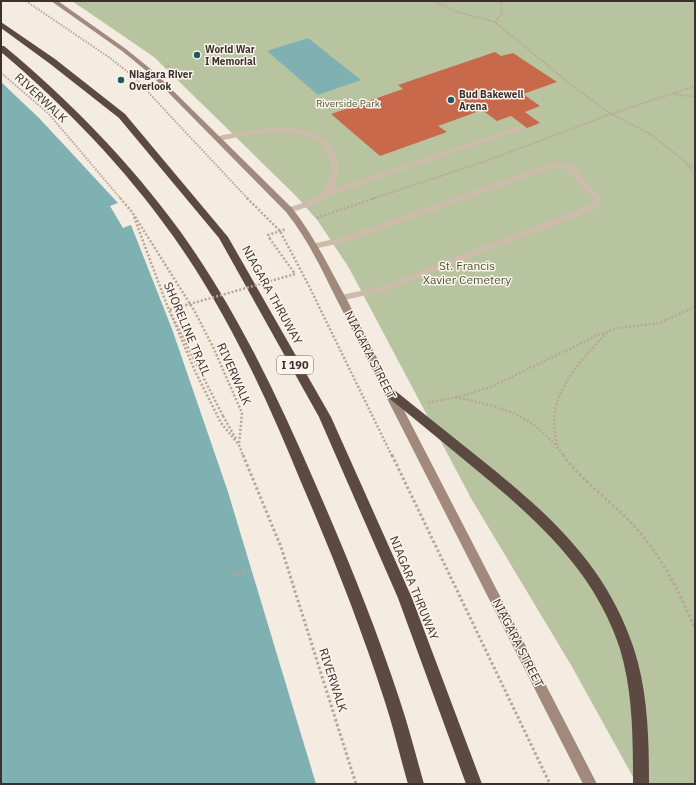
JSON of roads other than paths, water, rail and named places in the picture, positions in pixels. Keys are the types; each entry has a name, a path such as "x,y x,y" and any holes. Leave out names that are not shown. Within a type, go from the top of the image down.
{"highway":[{"name":"NIAGARA THRUWAY","path":"1,24 52,61 122,116 223,236 325,417 405,598 474,784"},
{"name":"I 190","path":"1,48 44,84 122,164 171,226 195,260 224,306 278,416 355,592 391,694 416,784"},
{"path":"389,392 512,491 553,528 578,557 597,584 612,608 627,650 637,696 641,736 641,784"}],"main road":[{"name":"NIAGARA STREET","path":"54,1 124,50 150,72 289,210 300,224 314,246 341,298 590,784"}],"lane":[{"path":"289,210 310,204 326,194 520,129"},
{"path":"218,139 262,131 296,131 318,138 334,155 334,178 326,194"},
{"path":"314,246 346,239 555,164 570,168 598,200 595,206 388,286 341,298"}],"water":[{"path":"308,38 361,80 318,95 267,51"},
{"path":"1,82 39,118 118,203 110,206 123,228 131,225 172,329 228,492 316,784 1,784"}],"place":[{"name":"World War I Memorial","path":"197,55"},
{"name":"Niagara River Overlook","path":"121,80"},
{"name":"Bud Bakewell Arena","path":"451,100"}],"park label":[{"name":"Riverside Park","path":"348,103"},
{"name":"St. Francis Xavier Cemetery","path":"467,273"}]}
